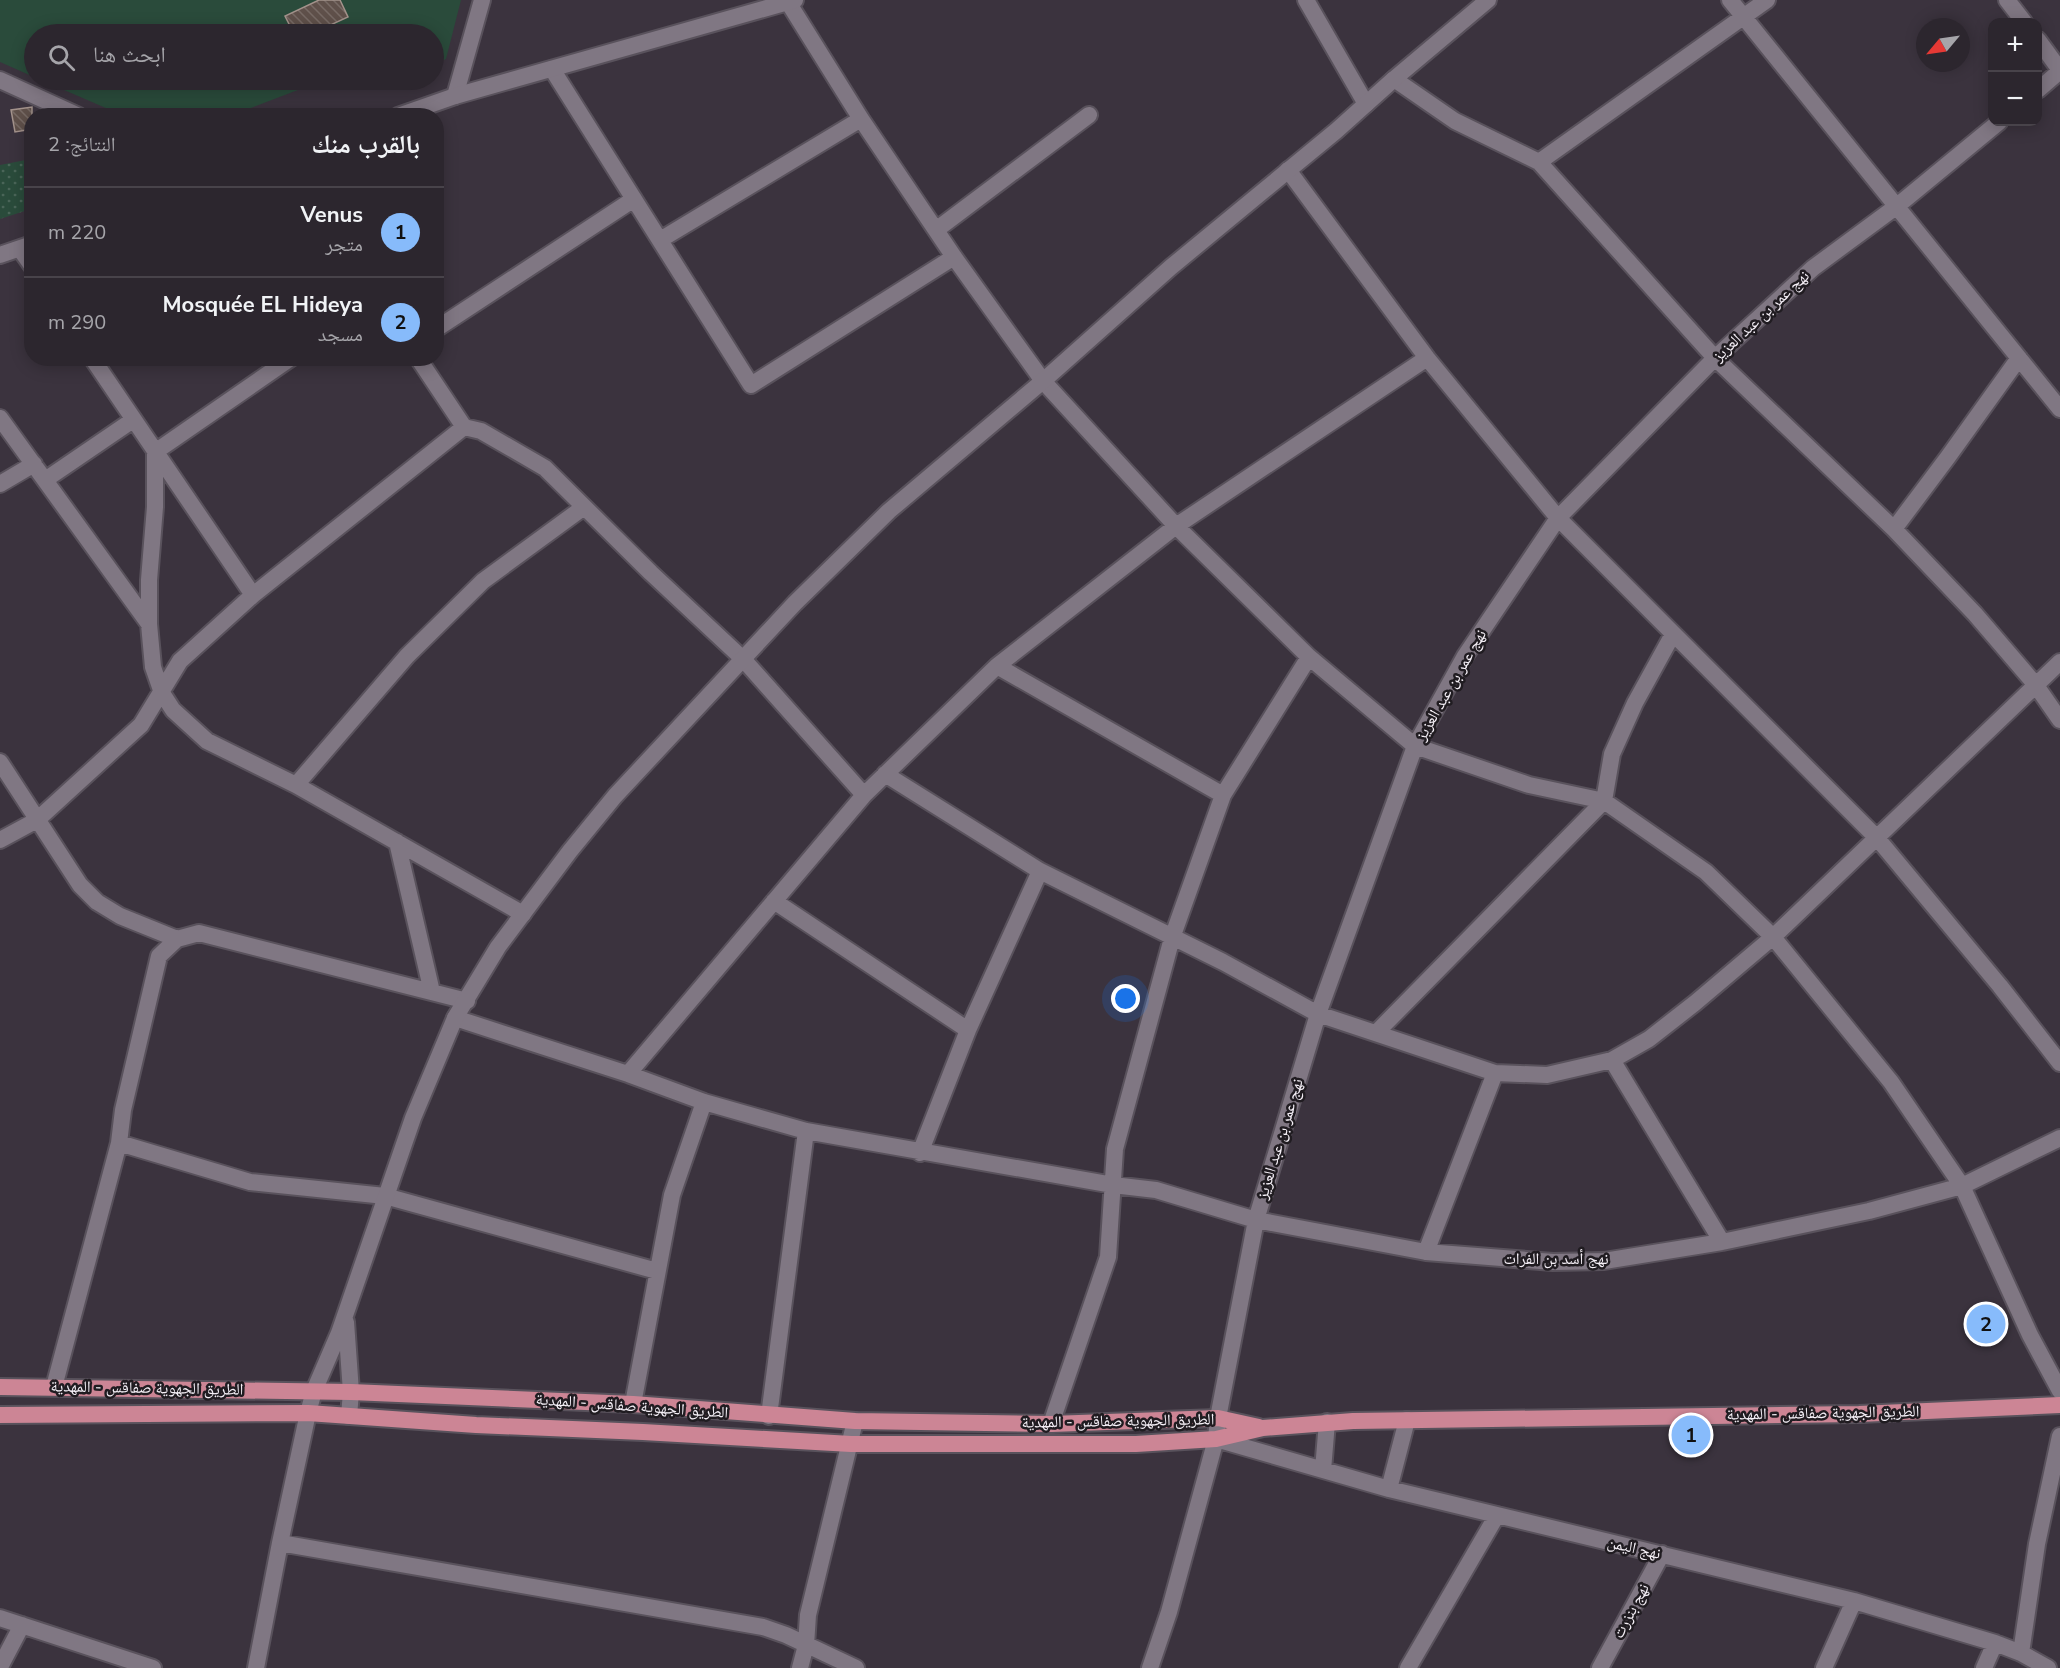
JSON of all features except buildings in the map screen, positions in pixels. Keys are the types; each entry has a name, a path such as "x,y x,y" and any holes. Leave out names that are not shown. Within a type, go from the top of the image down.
{"main road":[{"name":"الطريق الجهوية صفاقس - المهدية","path":"0,1387 314,1390 633,1404 855,1421 1051,1424 1218,1418 1263,1428"},
{"name":"الطريق الجهوية صفاقس - المهدية","path":"0,1415 308,1413 477,1425 851,1444 1136,1444 1216,1439 1263,1428 1327,1422 1859,1414 2060,1405"}],"street":[{"path":"454,96 482,0"},
{"path":"1306,0 1366,104"},
{"path":"256,1668 280,1543 314,1390 345,1315 413,1118 455,1018 498,947 615,796 795,603 889,511 1043,381 1171,267 1488,0"},
{"path":"1730,0 2060,410"},
{"path":"1539,162 1767,0"},
{"path":"2007,0 2021,18"},
{"path":"420,108 454,96 792,1 861,119 954,257 1043,381 1176,526 1308,657 1415,746 1529,785 1604,801 1706,872 1773,938 1891,1082 1962,1186 2030,1335 2060,1391"},
{"path":"2042,47 2060,71 2042,86"},
{"path":"552,69 751,386 954,257"},
{"path":"1394,79 1455,121 1539,162 1715,358 1894,529 1975,614 2035,684 2060,720"},
{"path":"0,80 61,108"},
{"path":"936,230 1089,115"},
{"path":"660,240 861,119"},
{"name":"نهج عمر بن عبد العزيز","path":"1150,1668 1169,1612 1216,1439 1218,1418 1256,1220 1318,1014 1415,746 1466,656 1558,518 1715,358 1813,268 1896,206 1994,126"},
{"path":"1288,170 1427,358 1558,518 1876,838 2000,986 2060,1063"},
{"path":"444,323 634,199"},
{"path":"0,255 24,247"},
{"path":"628,1074 864,795 997,666 1176,526 1427,358"},
{"path":"1894,529 2019,358"},
{"path":"97,366 253,596"},
{"path":"154,452 279,366"},
{"path":"423,366 464,427 481,431 545,468 742,659 864,795"},
{"path":"0,418 149,624"},
{"path":"45,480 133,420"},
{"path":"0,840 37,820 141,725 180,661 253,596 464,427"},
{"path":"154,452 155,507 149,580 149,624 153,667 162,693 173,710 207,741 296,785 523,914"},
{"path":"0,484 34,464"},
{"path":"296,785 407,656 483,581 584,507"},
{"path":"1376,1033 1604,801 1612,754 1635,703 1673,634"},
{"path":"1051,1424 1108,1257 1115,1149 1172,938 1223,795 1308,657"},
{"path":"885,774 1040,871 1223,962 1318,1014 1495,1072 1547,1075 1612,1060 1658,1032 1773,938 2060,662"},
{"path":"997,666 1223,795"},
{"path":"0,762 80,885 97,902 120,916 177,939"},
{"path":"397,842 432,992"},
{"path":"920,1153 968,1030 1040,871"},
{"path":"774,901 968,1030"},
{"path":"54,1387 119,1143 123,1110 159,956 177,939 200,933 466,1001"},
{"name":"نهج أسد بن الفرات","path":"455,1018 628,1074 704,1102 806,1131 920,1153 1156,1190 1256,1220 1426,1252 1542,1262 1604,1262 1722,1242 1869,1211 1962,1186 2060,1138"},
{"path":"1612,1060 1722,1242"},
{"path":"1426,1252 1495,1072"},
{"path":"633,1404 672,1195 704,1102"},
{"path":"769,1416 806,1131"},
{"path":"119,1143 250,1182 385,1196 657,1271"},
{"path":"345,1315 351,1392 349,1416"},
{"path":"1389,1489 1407,1420"},
{"path":"800,1668 806,1645 808,1615 855,1421"},
{"path":"1323,1470 1327,1422"},
{"path":"2021,1653 2037,1544 2055,1487 2060,1436"},
{"name":"نهج اليمن","path":"1216,1439 1389,1489 1854,1601 1995,1643 2021,1653 2048,1668"},
{"path":"1408,1668 1497,1515"},
{"path":"280,1543 763,1627 856,1668"},
{"name":"نهج بنزرت","path":"1600,1668 1662,1554"},
{"path":"1824,1668 1854,1601"},
{"path":"0,1618 153,1668"},
{"path":"0,1667 22,1625"},
{"path":"1984,1668 1995,1643"}],"green space":[{"path":"0,0 461,0 444,60 444,24 24,24 24,73 0,62"},
{"path":"64,90 298,90 251,108 106,108"},
{"path":"24,160 24,211 0,219 0,165"}],"place":[{"name":"Mosquée EL Hideya","path":"1986,1324"},
{"name":"Venus","path":"1691,1435"}]}
